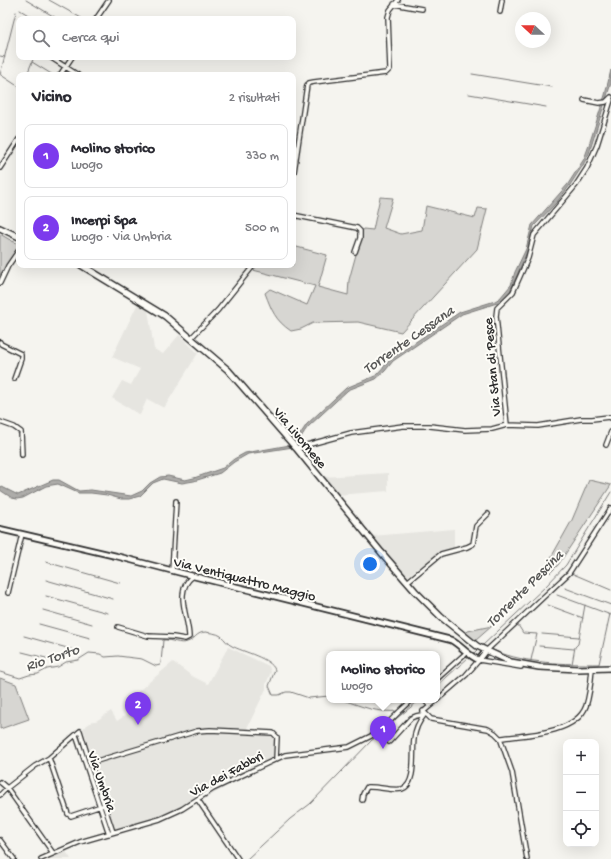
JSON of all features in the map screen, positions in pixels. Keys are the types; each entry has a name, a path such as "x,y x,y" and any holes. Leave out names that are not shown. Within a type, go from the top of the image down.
{"main road":[{"path":"0,228 16,236"},
{"name":"Via Livornese","path":"86,268 165,316 228,370 290,441 407,582 441,617 481,648 511,662 532,666 592,669 611,668"}],"street":[{"path":"98,16 109,0"},
{"path":"296,159 307,85 309,83 386,72 390,69 388,17 390,10 398,0"},
{"path":"500,12 502,0"},
{"path":"394,4 422,9"},
{"path":"55,60 74,72"},
{"path":"62,72 70,60"},
{"path":"584,100 599,103 606,102 611,97"},
{"name":"Via Stan di Pesce","path":"507,425 496,316 497,308 513,292 528,258 534,235 571,191 587,168 597,145 611,100"},
{"path":"0,168 16,144"},
{"path":"296,216 356,228 360,231 360,238 355,252"},
{"path":"0,283 8,266 16,254"},
{"path":"191,338 218,310 252,268"},
{"path":"0,342 1,344 21,354 21,359 14,379"},
{"path":"295,448 352,433 403,426 430,426 465,430 492,429 507,425 538,426 581,418 611,418"},
{"path":"0,422 14,427 21,432 22,455"},
{"path":"606,445 611,432"},
{"path":"172,571 176,501"},
{"path":"440,697 473,668 479,660 481,648 550,592 569,573 611,508"},
{"path":"407,582 441,554 473,544 476,526 488,514"},
{"name":"Via Ventiquattro Maggio","path":"0,529 451,640 459,644 469,654 479,660"},
{"path":"8,593 22,534"},
{"path":"118,627 148,636 173,636 185,639 189,637 182,596 184,588 189,579 193,576"},
{"path":"440,677 469,654"},
{"path":"479,660 521,667"},
{"path":"500,738 536,733 563,727 576,720 586,707 592,669"},
{"name":"Via dei Fabbri","path":"41,859 80,842 160,819 198,800 214,789 285,755 349,747 360,743 382,729 409,703"},
{"path":"427,703 430,706"},
{"path":"362,800 363,794 367,787 400,789 408,785 412,773 416,731 423,714 434,703"},
{"path":"423,714 430,719 437,721 488,729 500,738 512,772 527,859"},
{"path":"389,742 411,718 423,714"},
{"name":"Via Umbria","path":"113,832 90,763 197,731 210,730 273,733 277,737 276,759"},
{"path":"0,795 35,766 49,758 80,731 90,763"},
{"name":"Via Umbria","path":"76,735 109,834"},
{"path":"49,758 68,814 71,816 104,805"},
{"path":"0,782 7,788 53,853"},
{"path":"198,800 238,859"},
{"path":"0,840 14,859"}],"shaded area":[{"path":"611,70 611,83 589,153 570,185 557,202 534,226 527,252 509,294 497,303 462,314 393,361 376,379 348,390 309,426 293,447 248,454 234,462 220,473 194,481 182,483 163,479 153,483 140,496 129,499 121,499 91,493 78,493 58,484 46,486 23,498 17,499 12,498 0,490 0,486 18,495 53,480 59,480 79,491 91,490 131,496 142,491 150,483 160,477 168,476 185,480 194,478 223,468 234,459 245,453 290,445 295,442 307,424 346,388 375,376 392,358 460,312 500,298 511,285 515,272 526,249 532,225 568,184 584,159 605,95"},
{"path":"380,197 393,198 384,228 401,234 422,230 426,206 475,218 478,208 487,209 477,249 401,332 358,322 313,323 301,329 291,331 281,323 275,315 265,293 270,289 307,305 315,286 253,270 254,268 296,268 296,247 327,255 318,287 348,295 349,280 363,229 373,230"},
{"path":"0,234 16,243 16,251 0,275"},
{"path":"138,303 148,310 154,349 163,354 179,335 198,353 164,408 147,399 140,415 112,398 122,381 131,385 140,369 112,357"},
{"path":"388,473 388,491 337,495 323,477"},
{"path":"589,480 611,485 558,565 550,573 548,563 572,520"},
{"path":"454,529 454,548 444,551 407,577 372,536"},
{"path":"492,626 475,641 465,634 468,631"},
{"path":"228,647 269,666 271,672 266,684 266,689 247,728 276,731 275,761 243,777 189,808 163,819 117,834 83,728 111,711 117,721 135,709 129,699 173,662 192,676 208,684"},
{"path":"0,678 16,684 29,719 0,729"},
{"path":"65,850 71,859 47,859"}],"waterway":[{"path":"26,0 53,16"},
{"path":"49,0 78,16"},
{"path":"100,10 107,0"},
{"path":"20,10 30,16"},
{"path":"0,75 16,12"},
{"path":"0,56 5,57"},
{"path":"28,72 33,60"},
{"path":"51,60 63,68 60,72"},
{"path":"32,62 48,72"},
{"path":"472,74 552,87"},
{"path":"1,75 16,85"},
{"path":"469,94 546,107"},
{"name":"Torrente Pescina","path":"482,646 546,586 566,565 611,492"},
{"path":"46,562 120,583"},
{"path":"519,623 571,573 611,590"},
{"path":"46,580 113,599"},
{"path":"565,588 611,605"},
{"path":"557,595 611,615"},
{"path":"46,596 108,613"},
{"path":"548,605 583,618"},
{"path":"572,664 575,647 578,644 585,605"},
{"path":"43,610 92,624"},
{"path":"495,651 520,659 533,661 599,664 610,614"},
{"path":"39,624 90,638"},
{"path":"518,625 523,633 537,634 531,660"},
{"name":"Rio Torto","path":"0,672 20,678 38,674 47,669 58,667 66,662 78,660 89,653 100,654 105,657 118,656 142,659 156,666 160,665 161,663 163,640 184,643 190,641 200,633 206,632 219,635 230,645 268,662 275,670 269,686 273,695 291,692 309,698 326,696"},
{"path":"542,634 579,637"},
{"path":"24,636 78,651"},
{"path":"539,646 574,649"},
{"name":"Torrente Pescina","path":"473,654 478,649"},
{"path":"22,652 54,660"},
{"name":"Torrente Pescina","path":"440,683 469,657"},
{"path":"600,671 611,671"},
{"name":"Rio Torto","path":"352,703 377,710 399,711"},
{"name":"Torrente Pescina","path":"247,859 290,819 310,804 372,740 382,734 397,718 416,703"}],"place":[{"name":"Incerpi Spa","path":"138,725"},
{"name":"Molino storico","path":"383,749"}],"water label":[{"name":"Torrente Cessana","path":"408,339"}]}
